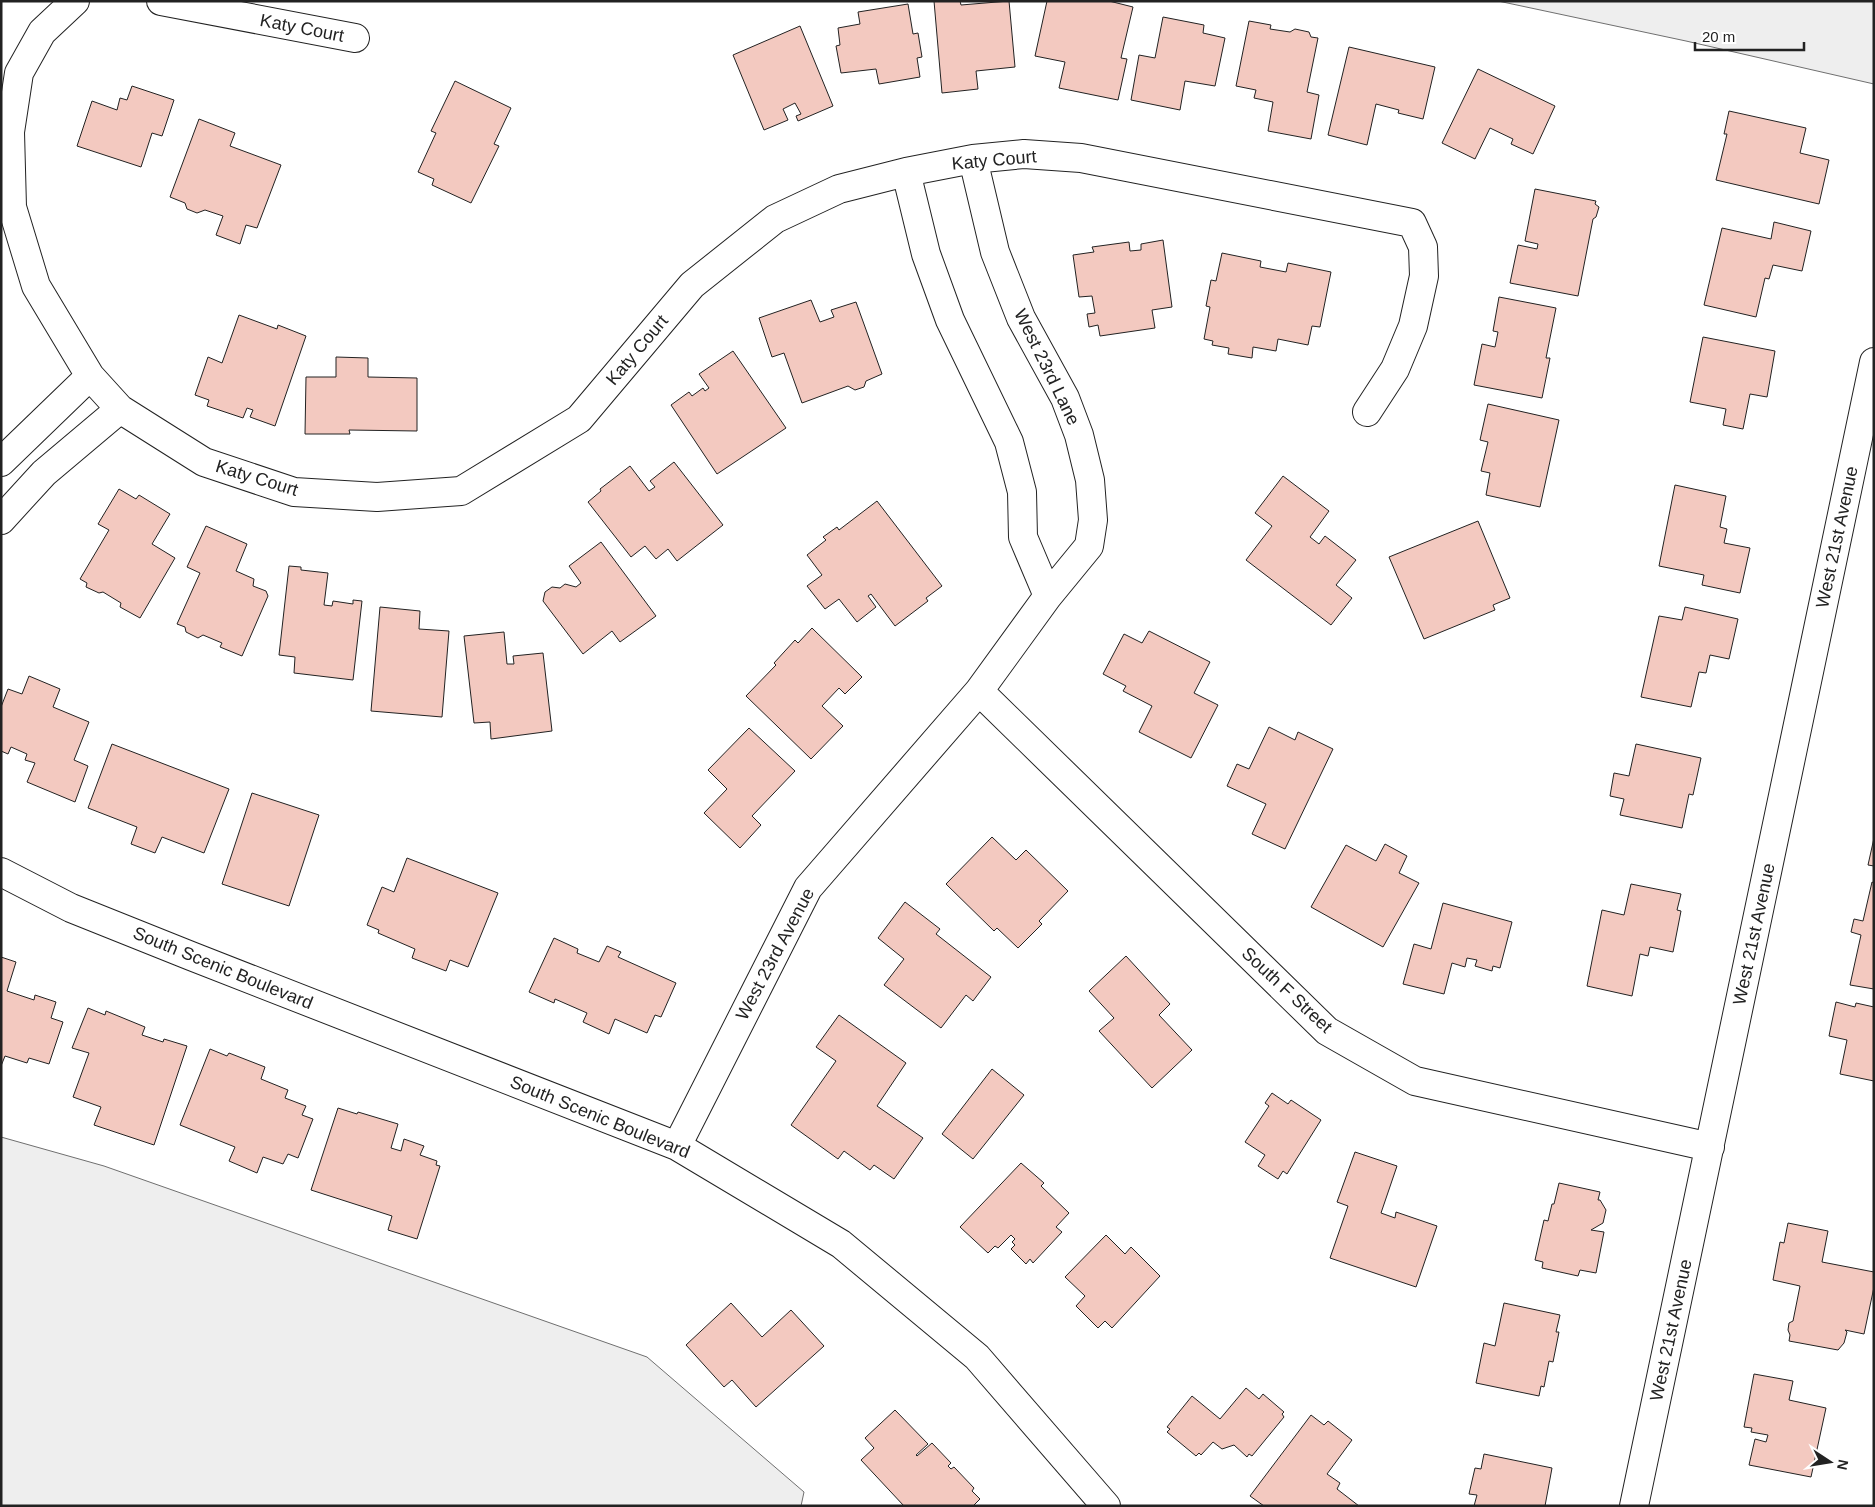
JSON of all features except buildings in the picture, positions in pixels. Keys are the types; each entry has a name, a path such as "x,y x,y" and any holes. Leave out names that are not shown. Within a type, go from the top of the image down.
{"street":[{"name":"Katy Court","path":"75,1 42,32 19,73 10,132 12,207 36,286 90,376 120,409 204,462 294,492 377,498 461,491 579,419 692,285 775,218 839,189 906,172 973,159 1024,154 1081,158 1412,223 1423,247 1424,276 1413,326 1395,369 1367,412"},
{"name":"Katy Court","path":"161,1 355,38"},
{"name":"West 23rd Lane","path":"973,159 995,252 1022,318 1065,398 1079,435 1090,480 1093,520 1089,546 1048,596 979,691"},
{"path":"906,172 926,254 950,320 1009,442 1022,492 1022,537 1048,596"},
{"name":"West 21st Avenue","path":"1634,1506 1874,362"},
{"path":"1,462 90,376"},
{"path":"1,520 44,473 120,409"},
{"name":"South F Street","path":"979,691 1327,1031 1415,1082 1710,1147"},
{"name":"West 23rd Avenue","path":"677,1146 808,888 979,691"},
{"name":"South Scenic Boulevard","path":"1,872 71,908 677,1146 841,1244 977,1357 1106,1506"}],"shaded area":[{"path":"1498,1 1874,1 1874,84 1686,41"},
{"path":"1,1137 104,1166 647,1357 804,1492 801,1506 1,1506"}]}
